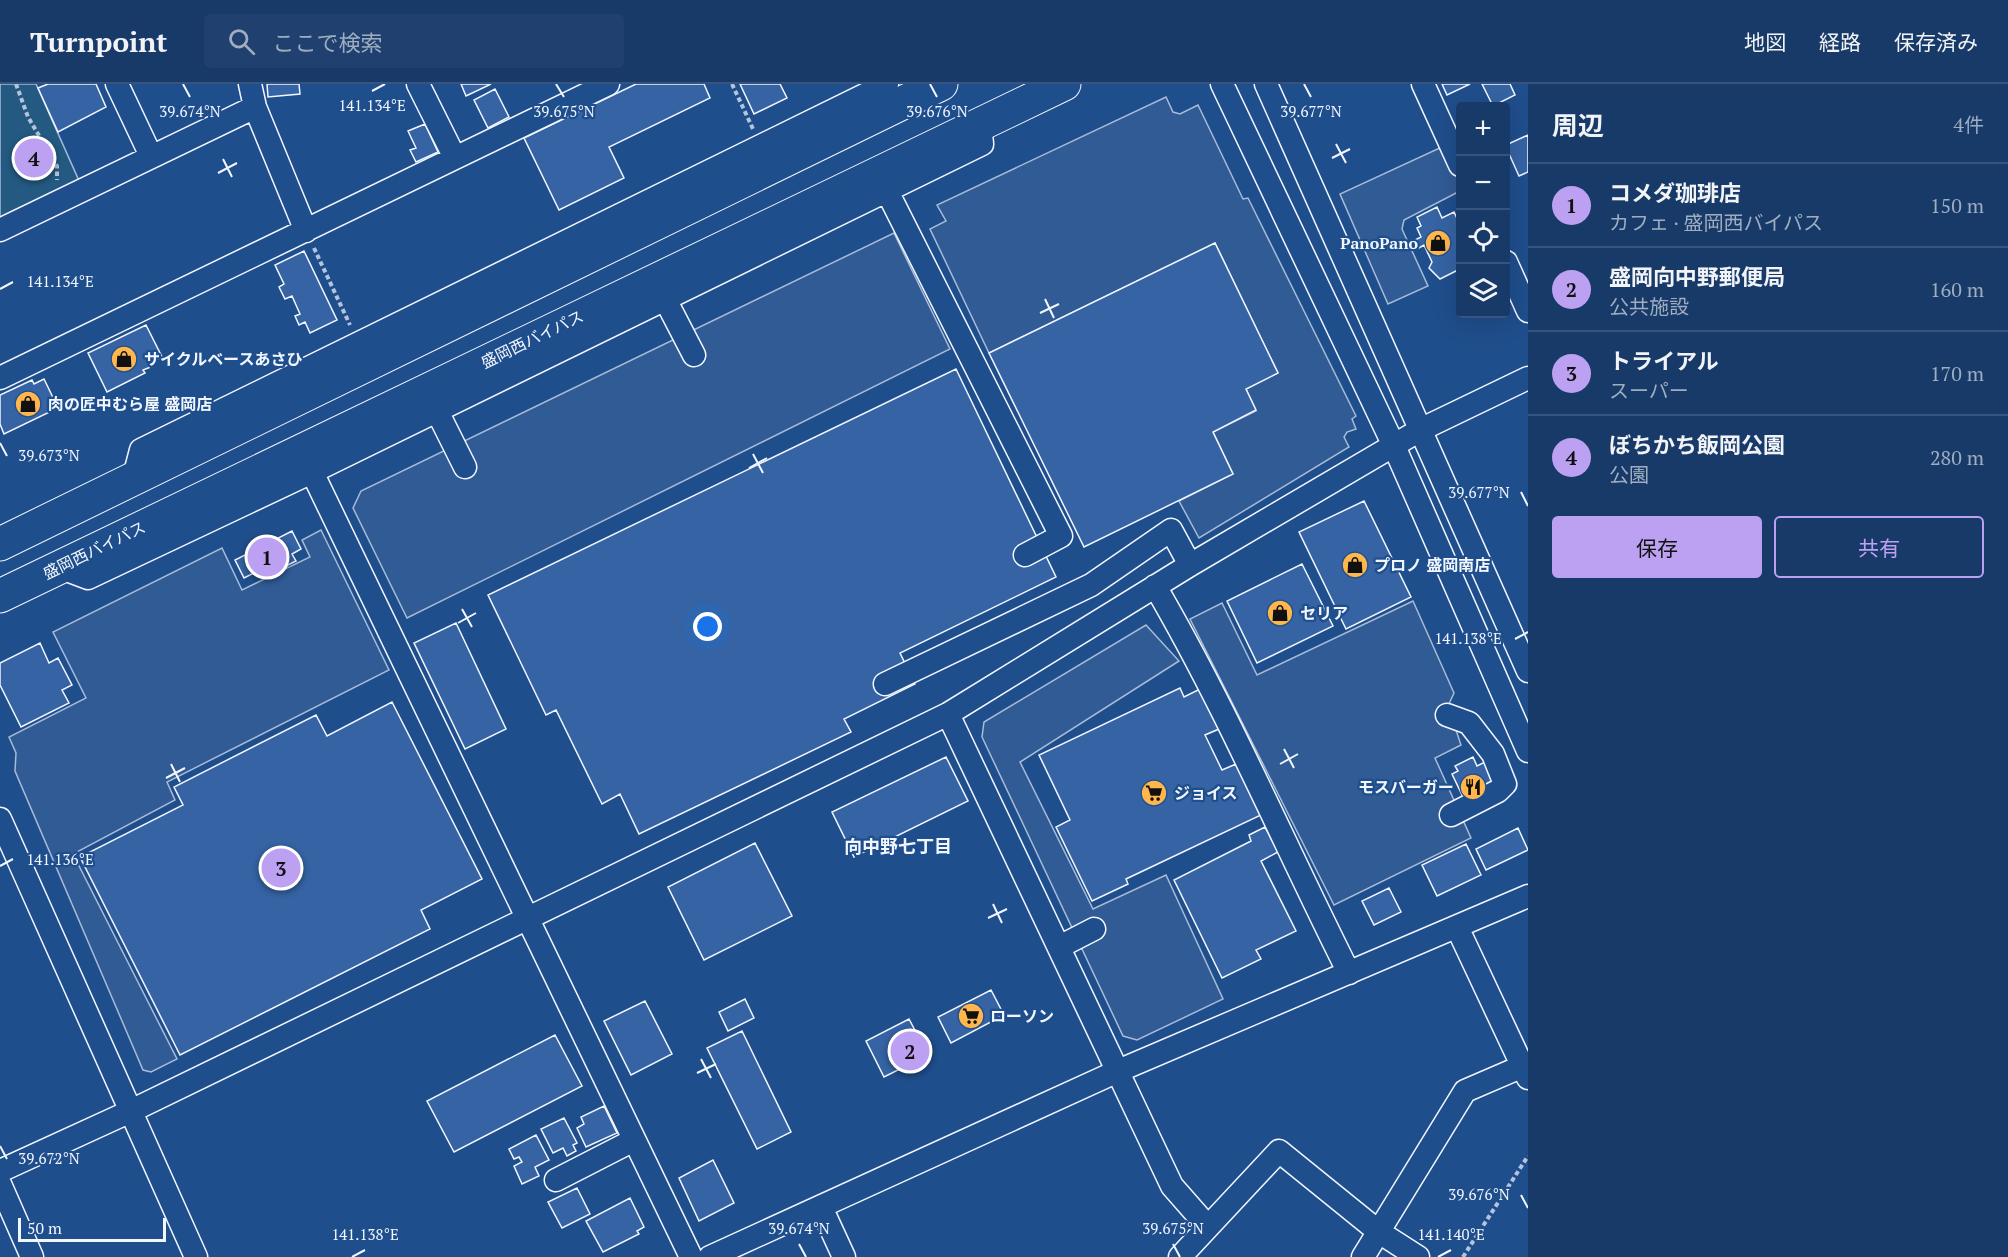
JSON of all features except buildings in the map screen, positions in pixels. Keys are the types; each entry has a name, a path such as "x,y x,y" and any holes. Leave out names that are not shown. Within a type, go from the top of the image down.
{"highway":[{"path":"0,544 941,84"},
{"name":"盛岡西バイパス","path":"0,596 1064,84"}],"street":[{"path":"117,84 151,156"},
{"path":"250,84 255,107 306,231"},
{"path":"418,84 454,156"},
{"path":"0,378 306,231 454,156 608,84"},
{"path":"134,477 141,450 887,84"},
{"path":"1222,84 1394,446 1528,751"},
{"path":"1266,84 1528,671"},
{"path":"1423,84 1457,156"},
{"path":"0,230 255,107"},
{"path":"59,567 88,578 312,472 982,144 980,123"},
{"path":"887,191 1061,536 1025,555"},
{"path":"1507,264 1528,311"},
{"path":"665,299 694,355"},
{"path":"0,1171 130,1111 948,714 1155,586 1420,430 1528,378"},
{"path":"437,411 465,467"},
{"path":"312,472 691,1257"},
{"path":"885,684 1091,585 1171,530 1190,565"},
{"path":"1155,586 1183,634 1249,765 1349,973"},
{"path":"948,714 1172,1186 1208,1227"},
{"path":"1447,715 1468,723 1493,754 1505,784 1498,791 1451,815"},
{"path":"0,819 7,853 130,1111 196,1257"},
{"path":"710,1257 1118,1071 1528,896"},
{"path":"1363,1257 1465,1091 1525,1072 1457,927"},
{"path":"1059,946 1094,929"},
{"path":"556,1180 634,1140"},
{"path":"1180,1257 1279,1151 1379,1232 1418,1257"},
{"path":"0,1184 32,1257"},
{"path":"821,1206 843,1257"}],"path":[{"path":"24,84 16,86 27,117 57,166 57,179 51,186"},
{"path":"732,84 756,134"},
{"path":"306,231 352,329"},
{"path":"1463,1257 1528,1156"}],"shaded area":[{"path":"0,84 36,84 80,183 0,222"},
{"path":"1166,97 1173,112 1180,114 1198,105 1243,199 1248,198 1356,416 1352,419 1356,429 1347,432 1344,437 1349,447 1199,538 1179,501 1233,474 1213,432 1256,411 1246,389 1278,373 1215,243 989,353 930,229 946,221 937,205"},
{"path":"1444,146 1456,173 1456,193 1404,220 1402,229 1428,286 1388,304 1340,194"},
{"path":"894,233 950,349 407,618 353,508 361,491"},
{"path":"321,530 389,670 167,782 175,800 73,854 177,1059 151,1072 143,1070 15,771 16,753 9,737 86,698 53,632 222,548 242,590 310,557 302,540"},
{"path":"1413,601 1454,693 1448,706 1461,745 1435,758 1471,838 1334,905 1190,619 1222,603 1257,675"},
{"path":"1146,625 1179,661 1020,762 1093,909 1166,875 1223,999 1137,1040 1123,1036 982,737 984,722"}],"place":[{"name":"ぼちかち飯岡公園","path":"34,158"},
{"name":"PanoPano","path":"1438,243"},
{"name":"サイクルベースあさひ","path":"124,359"},
{"name":"肉の匠中むら屋 盛岡店","path":"28,404"},
{"name":"コメダ珈琲店","path":"267,557"},
{"name":"プロノ 盛岡南店","path":"1355,565"},
{"name":"セリア","path":"1280,613"},
{"name":"モスバーガー","path":"1473,787"},
{"name":"ジョイス","path":"1154,793"},
{"name":"トライアル","path":"281,868"},
{"name":"ローソン","path":"971,1016"},
{"name":"盛岡向中野郵便局","path":"910,1051"}],"district":[{"name":"向中野七丁目","path":"898,846"}]}
